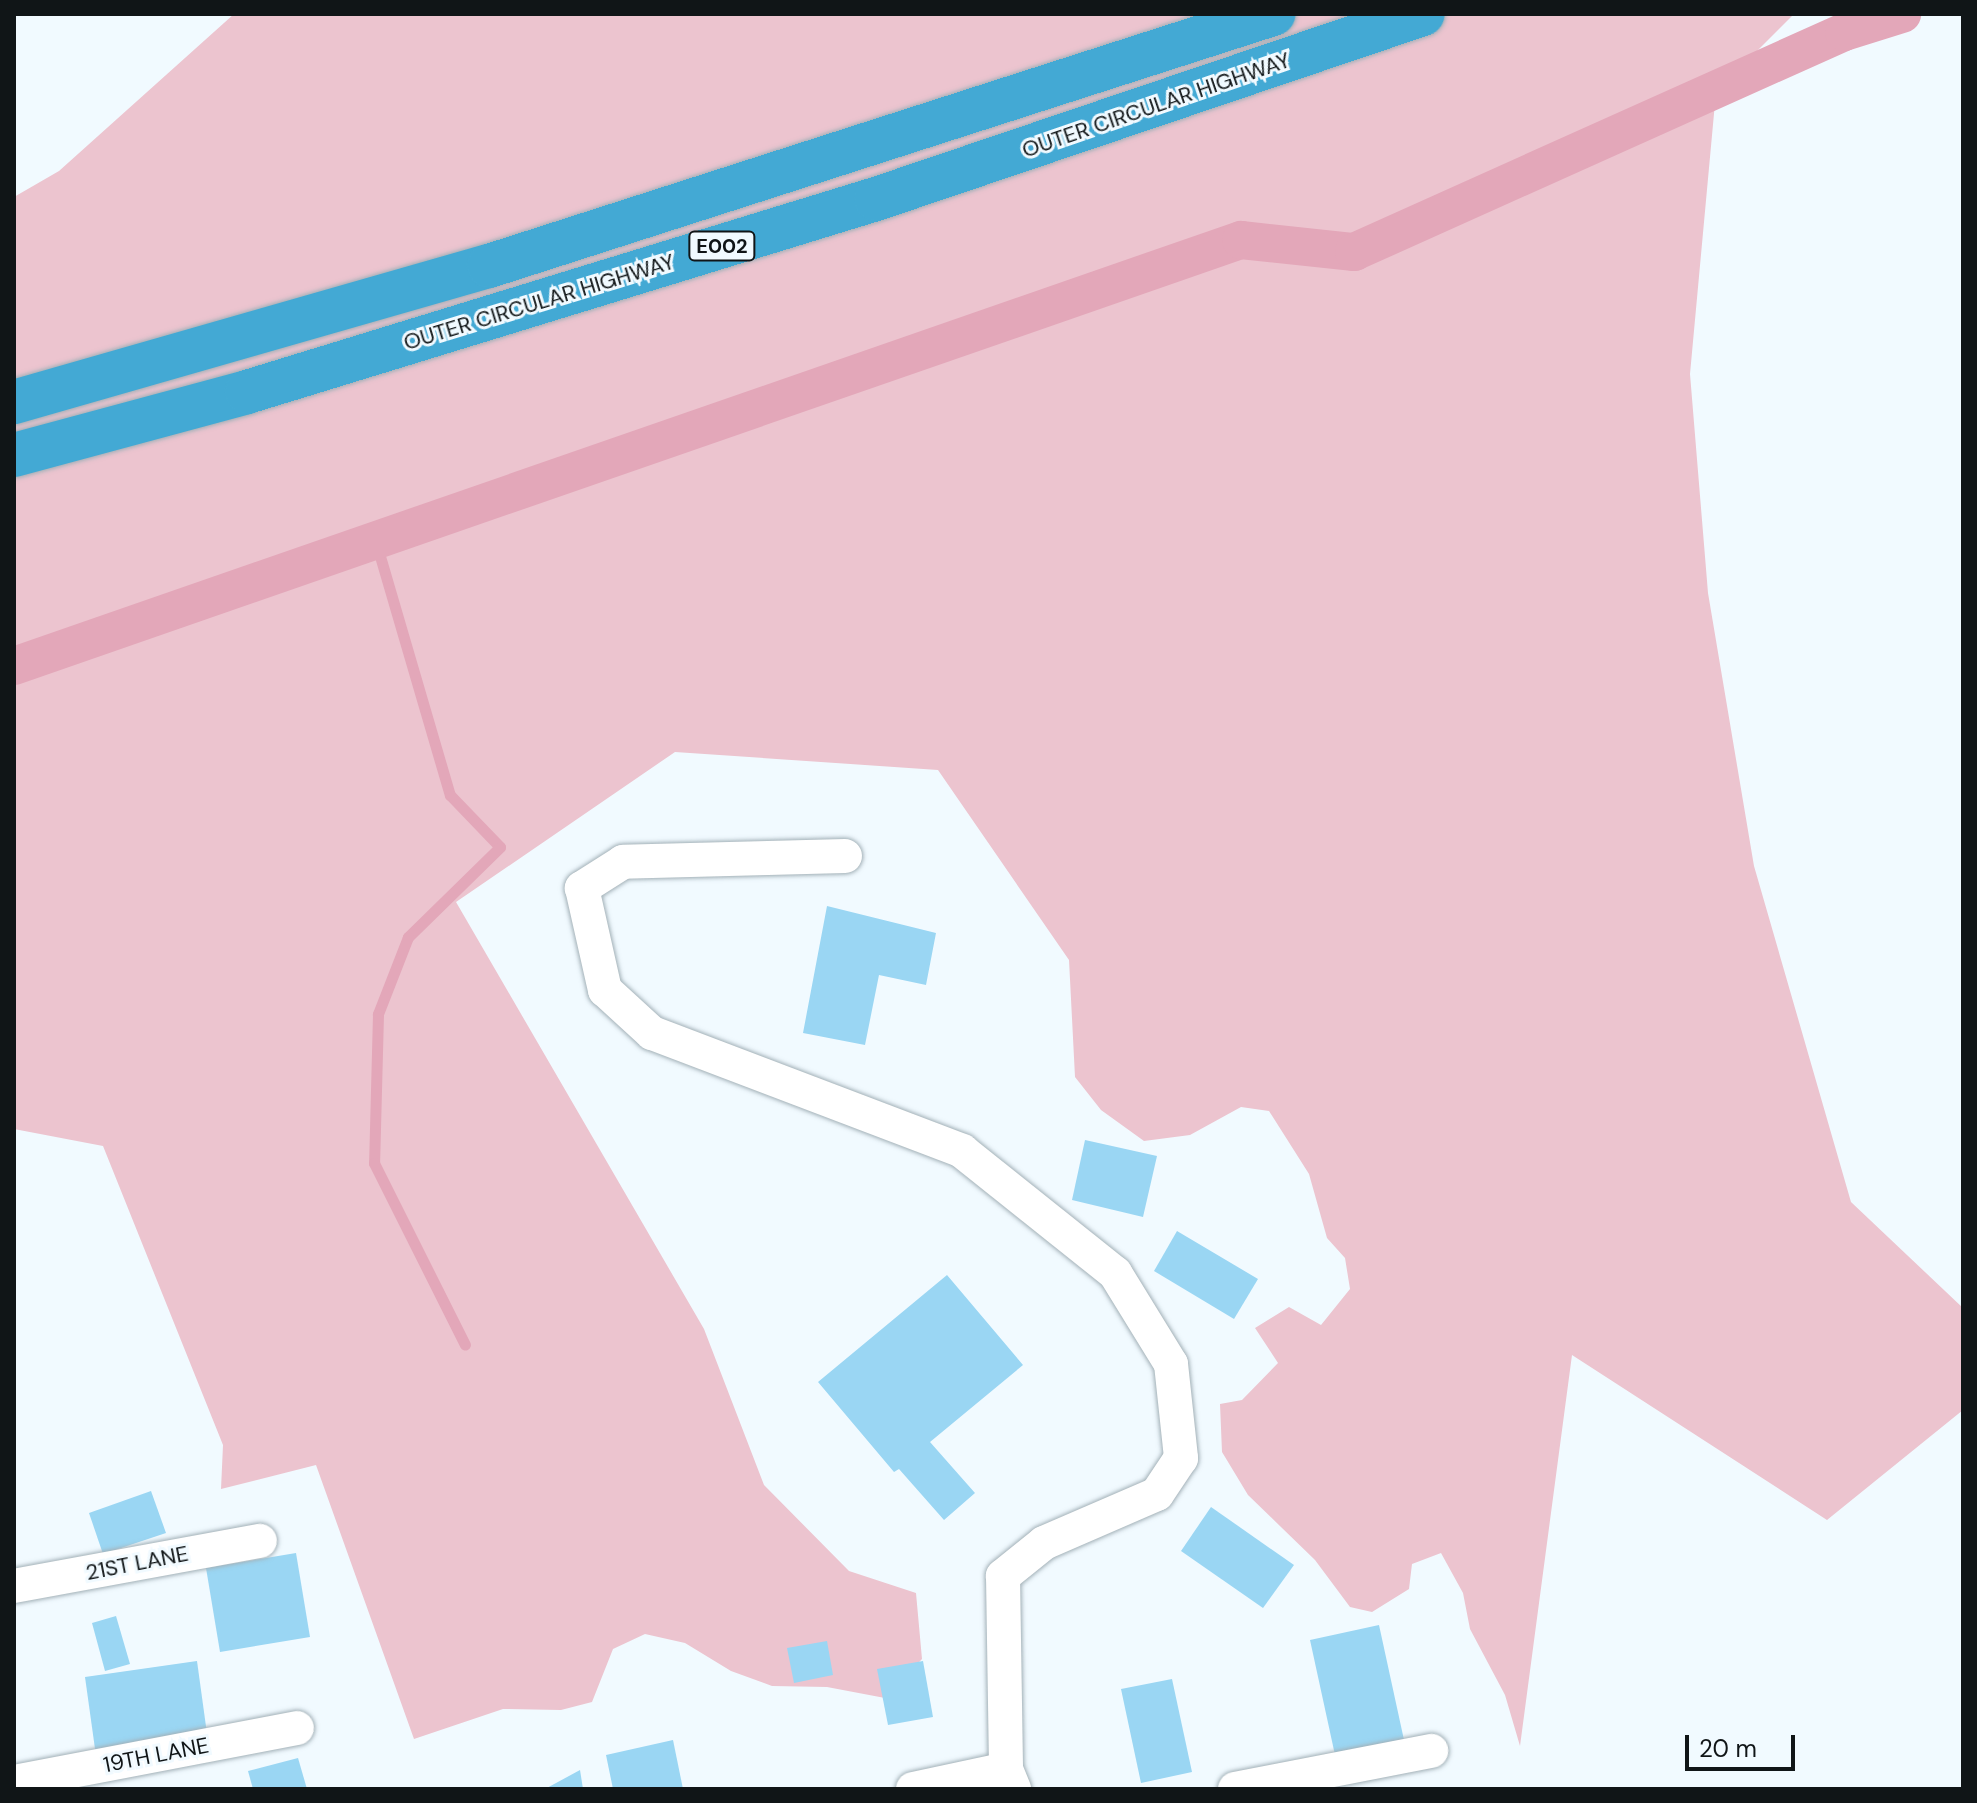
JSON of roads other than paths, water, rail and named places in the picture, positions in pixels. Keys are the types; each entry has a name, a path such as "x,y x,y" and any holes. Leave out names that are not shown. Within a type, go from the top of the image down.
{"highway":[{"name":"E002","path":"14,402 489,266 1273,14"},
{"name":"OUTER CIRCULAR HIGHWAY","path":"14,455 247,392 876,199 1423,14"}],"street":[{"path":"845,856 623,862 582,888 605,990 652,1033 962,1151 1115,1273 1171,1364 1181,1458 1157,1494 1044,1543 1003,1576 1010,1779 913,1789"},
{"name":"21ST LANE","path":"14,1586 260,1541"},
{"name":"19TH LANE","path":"14,1782 297,1728"},
{"path":"1235,1789 1431,1751"}],"waterway":[{"path":"14,666 1241,240 1354,252 1844,32 1902,14"},
{"path":"375,539 450,795 500,847 408,937 378,1014 374,1163 465,1345"}]}
